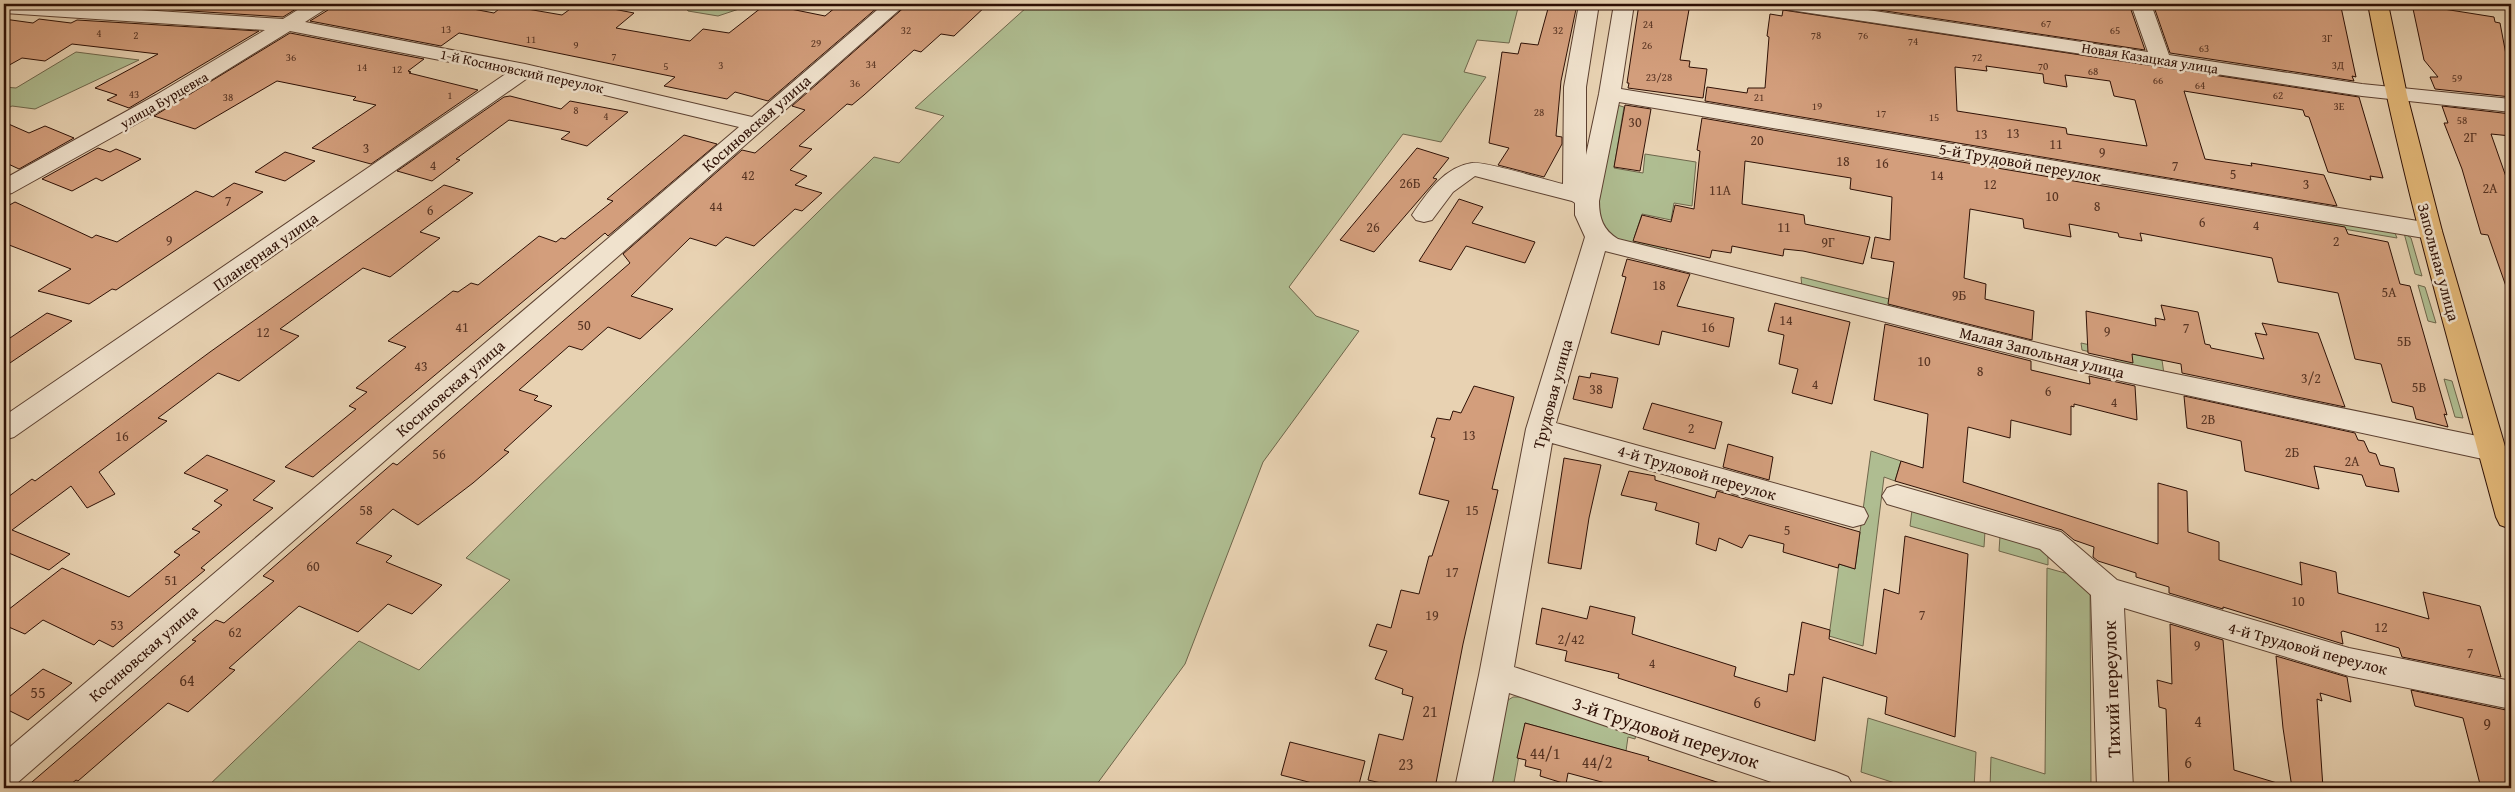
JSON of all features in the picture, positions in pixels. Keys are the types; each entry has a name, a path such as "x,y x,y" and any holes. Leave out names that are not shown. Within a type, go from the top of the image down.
{"main road":[{"name":"Запольная улица","path":"2378,4 2396,95 2430,232 2498,444 2511,517"}],"street":[{"name":"улица Бурцевка","path":"4,188 87,145 194,84 320,4"},
{"name":"Косиновская улица","path":"4,773 896,4"},
{"path":"1584,199 1610,94 1624,4"},
{"name":"Новая Казацкая улица","path":"1790,4 1892,12 2161,60 2396,95 2511,106"},
{"path":"2141,4 2161,60"},
{"name":"1-й Косиновский переулок","path":"4,7 288,25 525,70 755,124"},
{"path":"1588,10 1575,87 1574,184 1584,199 1587,215 1597,237"},
{"name":"Планерная улица","path":"4,430 525,70"},
{"name":"5-й Трудовой переулок","path":"1610,94 2430,232"},
{"path":"1424,215 1452,178 1462,172 1474,169 1584,199"},
{"name":"Трудовая улица","path":"1473,788 1496,675 1540,429 1597,237"},
{"name":"Малая Запольная улица","path":"1597,237 1609,244 1632,251 2093,365 2498,444"},
{"name":"4-й Трудовой переулок","path":"1540,429 1853,516"},
{"path":"1897,496 2050,540 2107,590"},
{"name":"4-й Трудовой переулок","path":"2107,590 2349,662 2511,695"},
{"name":"Тихий переулок","path":"2107,590 2115,788"},
{"name":"3-й Трудовой переулок","path":"1496,675 1836,788"}],"green space":[{"path":"684,4 754,4 718,16 688,11"},
{"path":"1017,4 1519,4 1509,43 1477,40 1464,72 1486,77 1441,142 1403,134 1289,287 1316,316 1359,331 1263,462 1185,664 1094,788 206,788 359,641 419,670 510,580 466,558 874,157 899,163 944,116 915,108 1027,7"},
{"path":"76,52 139,60 35,109 12,106 4,110 4,87 16,88"},
{"path":"1617,105 1624,107 1614,168 1643,173 1645,154 1696,162 1692,206 1674,203 1671,220 1642,214 1634,238 1668,246 1665,253 1618,240 1610,234 1594,213"},
{"path":"2311,215 2395,233 2397,238 2314,224"},
{"path":"2404,233 2411,238 2422,276 2415,274"},
{"path":"1801,277 1897,301 1897,312 1802,288"},
{"path":"2418,285 2425,287 2436,323 2428,321"},
{"path":"2081,343 2162,360 2164,374 2123,366 2111,357 2082,350"},
{"path":"2444,379 2452,381 2463,418 2455,417"},
{"path":"1871,451 1901,461 1895,481 1884,477 1863,646 1829,636 1839,564 1855,569"},
{"path":"1912,510 1985,531 1984,547 1910,526"},
{"path":"2000,536 2048,549 2048,565 1999,551"},
{"path":"2047,568 2090,580 2091,788 1990,788 1991,757 2045,774"},
{"path":"1513,697 1522,697 1636,734 1635,739 1628,737 1626,751 1525,723 1513,788 1483,788 1488,752 1495,724 1506,703"},
{"path":"1868,718 1976,752 1974,788 1910,788 1861,772"}],"building":[{"path":"304,4 283,17 98,5"},
{"path":"332,4 447,4 494,13 504,5 562,15 577,4 614,4 608,8 634,13 616,28 690,41 703,29 729,33 766,4 825,16 836,7 845,9 851,4 878,7 768,101 735,92 727,99 664,86 675,77 459,33 441,46 310,21 328,10"},
{"path":"908,4 988,4 954,36 941,34 921,52 914,50 864,95 852,105 847,104 799,146 812,149 790,170 807,176 795,185 822,193 802,211 795,209 754,246 726,237 716,246 690,238 631,296 673,309 640,339 608,327 582,350 569,346 519,390 538,396 534,400 552,406 504,450 509,452 473,483 418,525 393,509 356,543 392,556 386,562 442,585 412,614 388,604 358,632 299,606 229,668 235,670 188,712 168,703 78,781 76,780 66,788 25,788 196,641 192,640 216,620 224,623 274,581 263,576 393,463 397,465 630,263 623,254 742,150 755,153 805,110 792,106"},
{"path":"1639,4 1690,4 1680,60 1690,61 1689,67 1707,69 1703,98 1628,88 1629,83 1627,83"},
{"path":"1839,4 2129,4 2145,50"},
{"path":"2153,4 2320,4 2341,7 2356,77 2352,76 2354,81 2170,53"},
{"path":"2412,4 2494,17 2495,22 2500,23 2508,65 2511,66 2511,97 2435,89 2430,77 2438,77 2424,60"},
{"path":"1549,5 1576,9 1561,81 1556,136 1562,137 1562,144 1544,177 1498,165 1509,148 1489,143 1502,52 1518,54 1521,43 1538,45"},
{"path":"1783,10 2359,97 2383,178 2370,176 2371,180 2328,172 2309,117 2305,116 2303,110 2184,91 2205,159 2252,166 2251,163 2324,175 2337,206 1705,101 1707,87 1747,93 1748,88 1765,88 1769,37 1767,36 1770,14 1782,16","holes":["1986,66 2043,74 2044,83 2067,87 2065,75 2110,81 2114,96 2135,100 2147,146 2067,134 2066,128 1957,111 1955,67 1987,71"]},
{"path":"4,19 33,23 39,19 71,23 77,20 259,31 129,108 107,100 117,95 95,88 158,54 72,44 45,61 22,58 4,68"},
{"path":"290,33 424,59 408,71 411,72 409,73 478,90 371,164 312,148 376,105 353,100 356,97 277,81 195,129 154,116"},
{"path":"510,96 561,109 570,101 628,112 587,146 561,139 570,132 509,120 456,159 460,160 432,181 397,171 504,97"},
{"path":"1625,105 1651,109 1640,171 1614,167"},
{"path":"2442,106 2511,114 2511,136 2491,134 2511,191 2511,291 2508,292 2488,235 2481,234 2462,169 2444,123 2448,123"},
{"path":"1702,118 2345,227 2348,234 2388,242 2400,284 2410,286 2447,415 2444,414 2448,427 2416,419 2413,407 2392,402 2381,364 2355,359 2338,293 2278,282 2272,258 2140,233 2142,241 2119,237 2118,233 2069,224 2071,237 2024,228 2023,219 1970,209 1964,278 1986,284 1985,299 2034,311 2032,340 1888,304 1894,262 1871,258 1875,237 1890,240 1892,197 1850,189 1851,178 1745,161 1742,204 1804,215 1805,224 1870,237 1863,264 1803,251 1784,249 1783,256 1732,246 1731,253 1712,250 1710,258 1633,241 1642,215 1671,222 1675,205 1694,209 1700,151 1697,150"},
{"path":"4,122 29,133 45,126 74,138 19,169 4,162"},
{"path":"684,135 717,144 608,236 605,233 313,477 285,467 356,409 349,406 367,392 356,388 406,347 388,341 453,291 458,292 471,283 478,285 539,236 556,242 561,238 565,239 613,201 607,199"},
{"path":"98,148 110,152 116,149 141,159 102,181 96,178 72,191 42,179"},
{"path":"1417,148 1449,158 1433,178 1437,179 1374,252 1340,240"},
{"path":"285,152 315,161 285,181 255,172"},
{"path":"234,183 263,192 116,290 112,289 89,304 38,291 71,269 4,243 4,208 15,202 92,238 96,235 117,242 196,191 213,197"},
{"path":"444,185 473,193 420,232 440,238 390,277 363,268 280,329 299,336 239,381 218,373 158,418 167,421 99,472 115,494 87,508 71,486 12,530 70,554 49,570 4,551 4,500 32,479 35,481 210,352"},
{"path":"1459,199 1483,207 1472,223 1535,242 1525,263 1466,246 1451,270 1419,261"},
{"path":"1627,259 1690,274 1677,306 1734,318 1729,347 1662,331 1659,345 1611,333 1626,277 1622,276"},
{"path":"1775,303 1850,322 1832,404 1792,393 1798,369 1779,364 1784,335 1768,331"},
{"path":"2161,305 2198,312 2205,344 2210,345 2211,348 2264,359 2255,333 2267,335 2262,323 2318,333 2345,407 2182,373 2181,364 2132,354 2133,363 2088,353 2086,311 2156,326 2155,318 2165,320"},
{"path":"47,313 72,321 4,367 4,342"},
{"path":"1885,324 2031,361 2031,370 2090,384 2089,376 2135,386 2137,420 2074,404 2074,407 2071,406 2071,435 2011,420 2010,438 1968,427 1963,482 2158,544 2158,483 2187,491 2188,532 2219,542 2219,560 2302,585 2300,562 2336,572 2338,593 2429,619 2423,592 2480,606 2501,677 2402,657 2399,648 2343,631 2341,632 2343,644 2223,607 2223,609 2169,593 2169,587 2136,577 2136,573 2098,561 2093,557 2094,547 2074,540 2062,530 1895,481 1901,461 1923,468 1928,414 1874,400"},
{"path":"1591,373 1618,378 1612,408 1573,399 1579,376 1590,378"},
{"path":"1474,386 1514,397 1492,489 1498,490 1463,644 1435,788 1403,788 1368,780 1379,734 1403,740 1413,697 1402,694 1403,689 1375,679 1387,651 1369,646 1377,624 1391,628 1401,590 1419,594 1429,556 1432,556 1449,501 1419,494 1435,438 1431,437 1437,418 1450,420 1453,411 1461,413"},
{"path":"2184,396 2355,433 2358,440 2364,441 2369,452 2376,454 2380,465 2394,468 2399,492 2366,486 2362,475 2314,466 2319,489 2245,471 2241,441 2187,428"},
{"path":"1652,403 1722,422 1715,449 1643,429"},
{"path":"1728,444 1773,457 1769,480 1723,467"},
{"path":"207,455 275,481 253,500 273,508 201,568 205,570 113,647 99,640 94,645 43,620 25,634 4,625 4,613 62,568 129,597 180,555 174,552 200,532 192,529 222,505 214,501 228,490 184,473"},
{"path":"1564,458 1601,465 1589,518 1581,569 1548,563"},
{"path":"1629,471 1655,476 1655,480 1715,498 1717,491 1860,532 1855,569 1839,564 1838,568 1783,552 1784,544 1749,535 1742,548 1719,538 1716,551 1696,544 1699,523 1655,510 1657,503 1621,495"},
{"path":"1905,536 1968,554 1955,737 1885,714 1887,697 1823,677 1815,741 1618,678 1619,674 1565,661 1567,651 1536,644 1542,608 1587,619 1590,606 1635,617 1632,634 1736,667 1734,676 1787,692 1789,674 1794,675 1802,622 1830,630 1829,639 1876,654 1884,589 1899,594"},
{"path":"2170,624 2223,640 2234,770 2277,783 2276,788 2169,788 2166,709 2159,707 2157,680 2172,684"},
{"path":"2276,656 2347,677 2351,702 2320,693 2322,701 2317,699 2323,788 2292,788 2283,728"},
{"path":"43,669 72,683 28,720 4,708 4,701"},
{"path":"2411,690 2506,710 2511,729 2511,788 2481,788 2463,718 2415,706"},
{"path":"1525,723 1649,757 1648,760 1723,784 1722,788 1624,788 1568,773 1566,784 1540,776 1541,770 1525,766 1526,760 1517,758"},
{"path":"1290,742 1365,761 1358,788 1332,788 1281,775"}]}
